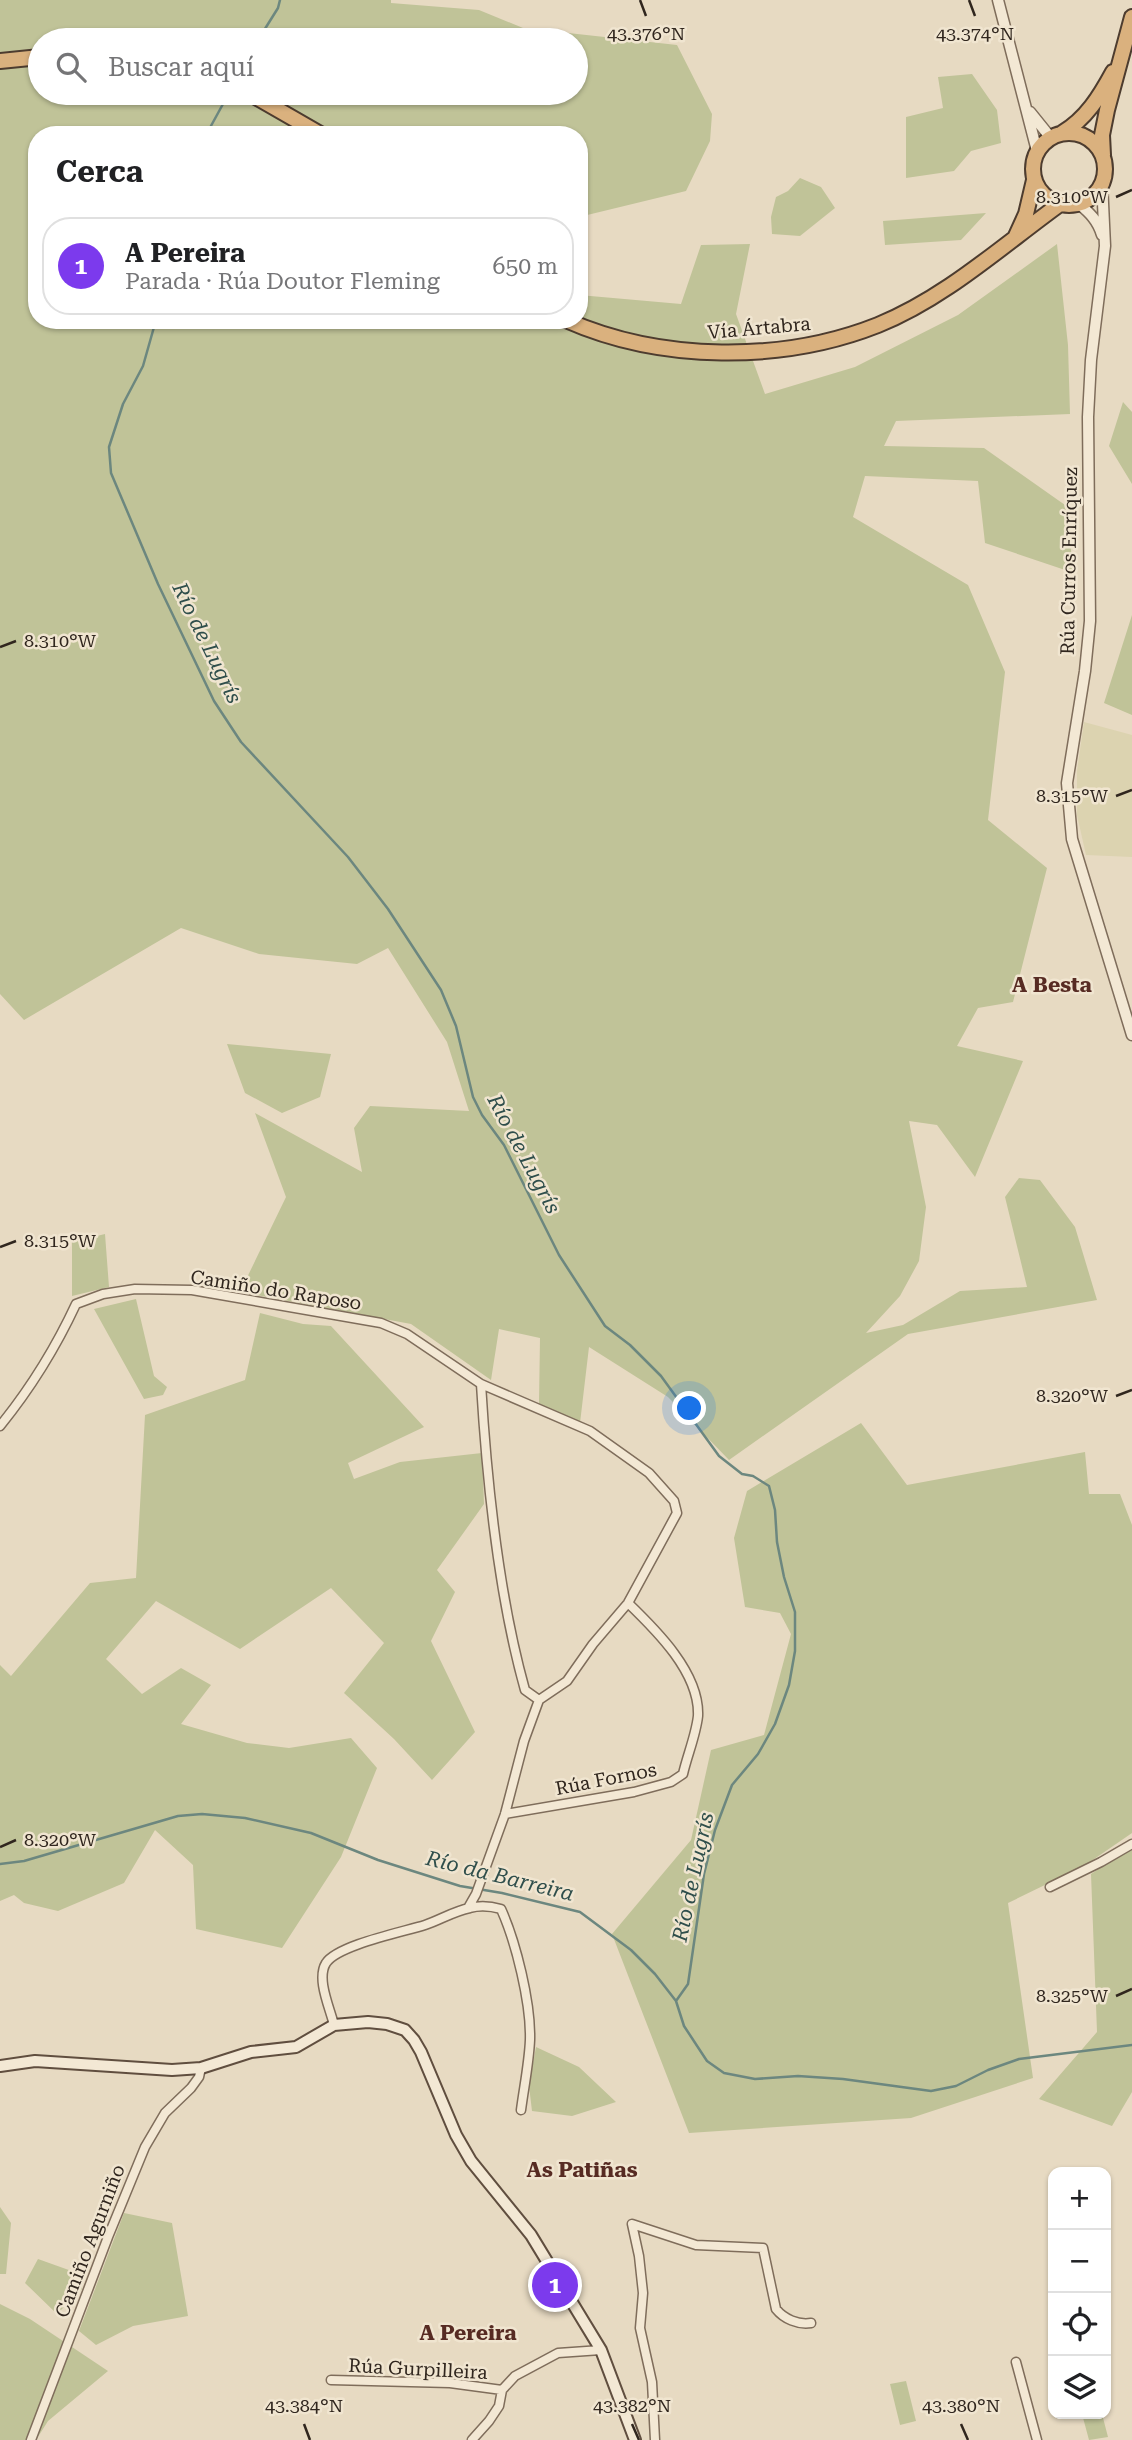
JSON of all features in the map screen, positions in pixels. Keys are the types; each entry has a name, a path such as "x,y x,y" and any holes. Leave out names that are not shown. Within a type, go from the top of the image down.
{"highway":[{"path":"1103,160 1102,135 1132,17"},
{"path":"1015,237 1026,214 1037,151 1055,136 1075,125 1098,100 1122,55"},
{"path":"0,61 28,58"},
{"path":"270,105 306,126"},
{"path":"1034,180 1044,196 1060,204 1079,204 1089,199 1102,182 1105,167 1100,151 1087,138 1069,133 1055,136"},
{"name":"Vía Ártabra","path":"588,327 629,341 696,354 769,351 820,342 879,325 925,300 972,270 1060,204"}],"main road":[{"path":"1,2064 35,2062 172,2070 201,2068 251,2052 296,2046 334,2025 368,2022 405,2030 414,2040 456,2136 471,2161 531,2235 601,2350 635,2440"}],"street":[{"path":"998,0 1037,151"},
{"path":"1026,106 1055,136"},
{"name":"Rúa Curros Enríquez","path":"1102,182 1105,246 1091,360 1088,417 1090,621 1067,783 1069,819 1075,850 1132,1035"},
{"path":"1079,204 1099,226 1105,246"},
{"name":"Camiño do Raposo","path":"0,1426 27,1390 67,1325 76,1304 103,1294 135,1289 192,1290 381,1323 407,1334 481,1384"},
{"path":"468,1908 476,1894 505,1814 524,1741 539,1700 567,1681 628,1602 677,1513 674,1502 649,1473 590,1431 481,1384 490,1495 510,1621 525,1690 539,1700"},
{"name":"Rúa Fornos","path":"505,1814 634,1792 671,1782 683,1774 698,1716 695,1695 685,1669 659,1633 628,1602"},
{"path":"1050,1887 1132,1844"},
{"path":"334,2025 323,1983 324,1966 332,1956 468,1908 488,1905 501,1909 509,1926 528,2011 530,2040 521,2110"},
{"name":"Camiño Agurniño","path":"31,2440 145,2147 165,2113 200,2077 201,2068"},
{"path":"656,2440 652,2382 640,2328 642,2280 632,2224 696,2245 763,2248 776,2309 792,2321 803,2325 811,2323"},
{"path":"472,2440 499,2406 502,2390 515,2376 558,2353 601,2350"},
{"path":"1016,2362 1037,2440"},
{"name":"Rúa Gurpilleira","path":"331,2380 450,2383 502,2390"}],"shaded area":[{"path":"1084,722 1132,735 1132,857 1086,855 1077,815 1077,771"}],"green space":[{"path":"0,0 391,0 391,3 479,10 523,28 28,28 28,105 588,105 588,35 677,45 712,114 710,141 686,191 588,215 588,126 28,126 28,329 588,329 588,296 681,304 701,245 750,244 736,314 765,394 855,367 958,315 1057,244 1068,345 1070,414 896,421 884,446 984,448 1065,505 1074,573 985,543 978,481 865,476 853,517 968,585 1005,672 988,820 1047,868 1013,1002 978,1008 957,1046 1023,1061 975,1177 937,1125 909,1121 926,1207 919,1261 900,1296 866,1333 903,1325 960,1291 1027,1287 1005,1197 1019,1178 1040,1180 1075,1227 1097,1300 908,1334 729,1460 668,1397 589,1347 580,1423 539,1404 540,1338 499,1329 491,1380 411,1324 240,1292 286,1197 255,1113 362,1172 354,1128 370,1106 469,1111 447,1042 388,948 357,964 259,954 181,928 24,1020 0,994"},
{"path":"972,74 997,110 1001,143 971,151 954,171 906,178 906,117 943,108 938,77"},
{"path":"800,178 821,187 835,208 800,236 772,234 771,217 776,197 788,191"},
{"path":"986,213 961,240 885,245 883,221"},
{"path":"1123,402 1132,412 1132,484 1109,446"},
{"path":"1132,615 1132,715 1104,703"},
{"path":"227,1044 331,1054 320,1097 282,1113 245,1093"},
{"path":"105,1234 109,1287 72,1296 72,1242"},
{"path":"136,1299 154,1376 167,1387 163,1395 144,1399 94,1309"},
{"path":"260,1313 303,1324 331,1326 424,1427 348,1463 354,1479 400,1462 482,1453 484,1504 437,1570 455,1592 431,1641 475,1732 432,1780 394,1739 344,1693 384,1643 331,1588 240,1649 156,1601 106,1659 142,1694 181,1668 211,1685 181,1724 247,1743 289,1748 351,1738 377,1768 341,1857 282,1948 196,1929 193,1865 155,1830 124,1883 58,1911 24,1903 14,1895 0,1901 0,1665 11,1676 90,1583 136,1578 145,1415 245,1380"},
{"path":"861,1423 907,1485 1085,1452 1089,1494 1120,1494 1132,1525 1132,1833 1084,1866 1008,1903 1033,2078 911,2118 689,2133 612,1934 691,1840 711,1750 764,1735 791,1634 780,1613 745,1607 734,1538 747,1491"},
{"path":"1132,1847 1132,2092 1112,2126 1039,2099 1097,2032 1091,1874"},
{"path":"536,2047 579,2067 616,2102 572,2116 532,2111 529,2086"},
{"path":"0,2207 11,2223 6,2274 0,2274"},
{"path":"124,2213 172,2223 188,2316 133,2326 96,2345 79,2331"},
{"path":"38,2259 80,2274 82,2289 57,2314 25,2283"},
{"path":"0,2304 30,2319 108,2371 48,2421 36,2440 0,2440"},
{"path":"906,2381 916,2421 900,2425 890,2384"},
{"path":"1083,2419 1103,2419 1108,2437 1089,2440"}],"waterway":[{"name":"Río de Lugrís","path":"266,28 280,0"},
{"name":"Río de Lugrís","path":"211,126 222,105"},
{"name":"Río de Lugrís","path":"153,329 143,366 123,404 109,447 111,473 158,584 214,701 241,742 348,857 388,909 441,990 456,1026 473,1097 482,1115 504,1145 559,1255 605,1326 630,1345 661,1376 719,1456 742,1474 753,1476 769,1486 784,1577 795,1612 795,1651 789,1685 775,1724 758,1754 732,1785 715,1830 704,1874 688,1984 676,2001"},
{"name":"Río da Barreira","path":"0,1864 24,1861 178,1816 202,1814 245,1818 311,1833 378,1860 460,1886 580,1912 631,1950 655,1974 676,2001 684,2026 707,2061 724,2073 755,2079 798,2076 843,2079 931,2091 956,2086 988,2070 1019,2059 1132,2045"}],"place":[{"name":"A Pereira","path":"555,2285"}],"district":[{"name":"A Besta","path":"1052,985"},
{"name":"As Patiñas","path":"582,2170"},
{"name":"A Pereira","path":"468,2333"}]}
